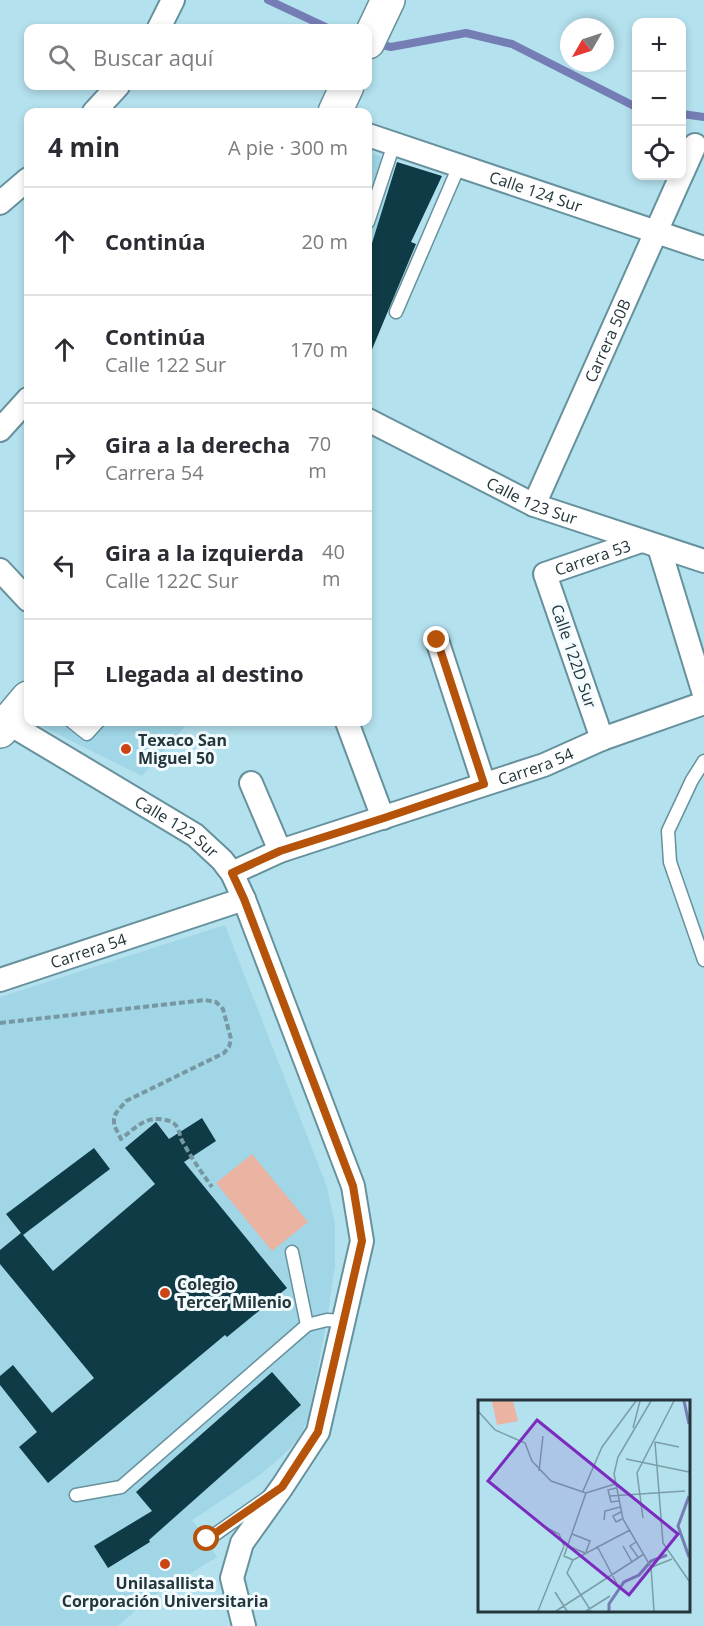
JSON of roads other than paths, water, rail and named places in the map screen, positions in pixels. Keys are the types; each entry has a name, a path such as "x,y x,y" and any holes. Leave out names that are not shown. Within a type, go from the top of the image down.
{"main road":[{"path":"337,108 345,90"},
{"path":"4,727 24,703"}],"street":[{"path":"161,24 173,0"},
{"path":"98,108 114,90"},
{"name":"Calle 124 Sur","path":"372,136 704,248"},
{"name":"Carrera 50B","path":"686,164 695,145"},
{"name":"Carrera 50B","path":"534,505 679,180"},
{"path":"0,203 24,182"},
{"path":"0,430 24,403"},
{"name":"Calle 123 Sur","path":"372,422 534,505 704,561"},
{"path":"650,544 704,694"},
{"name":"Carrera 53","path":"545,574 650,544"},
{"path":"0,570 24,596"},
{"name":"Calle 122D Sur","path":"545,574 602,739"},
{"path":"437,640 484,784"},
{"name":"Carrera 54","path":"232,873 280,851 544,765 602,739 704,703"},
{"path":"349,726 384,818"},
{"name":"Calle 122 Sur","path":"4,727 195,835 222,860 232,873 244,899 353,1186 362,1241 318,1432 242,1543 232,1578 244,1626"},
{"path":"251,783 280,851"},
{"name":"Carrera 54","path":"0,980 244,899"}],"lane":[{"path":"372,205 394,144"},
{"path":"396,312 459,166"},
{"path":"77,726 87,734 94,726"},
{"path":"704,761 692,780 668,831 670,862 704,960"},
{"path":"292,1252 308,1325"},
{"path":"76,1495 121,1487 308,1325 327,1320 345,1321"},
{"path":"207,1539 282,1487"}],"waterway":[{"path":"268,0 319,24"},
{"path":"377,44 391,47 466,33 512,44 632,105"},
{"path":"686,115 704,117"}],"place":[{"name":"Texaco San Miguel 50","path":"126,749"},
{"name":"Colegio Tercer Milenio","path":"165,1293"},
{"name":"Unilasallista Corporación Universitaria","path":"165,1564"}]}
